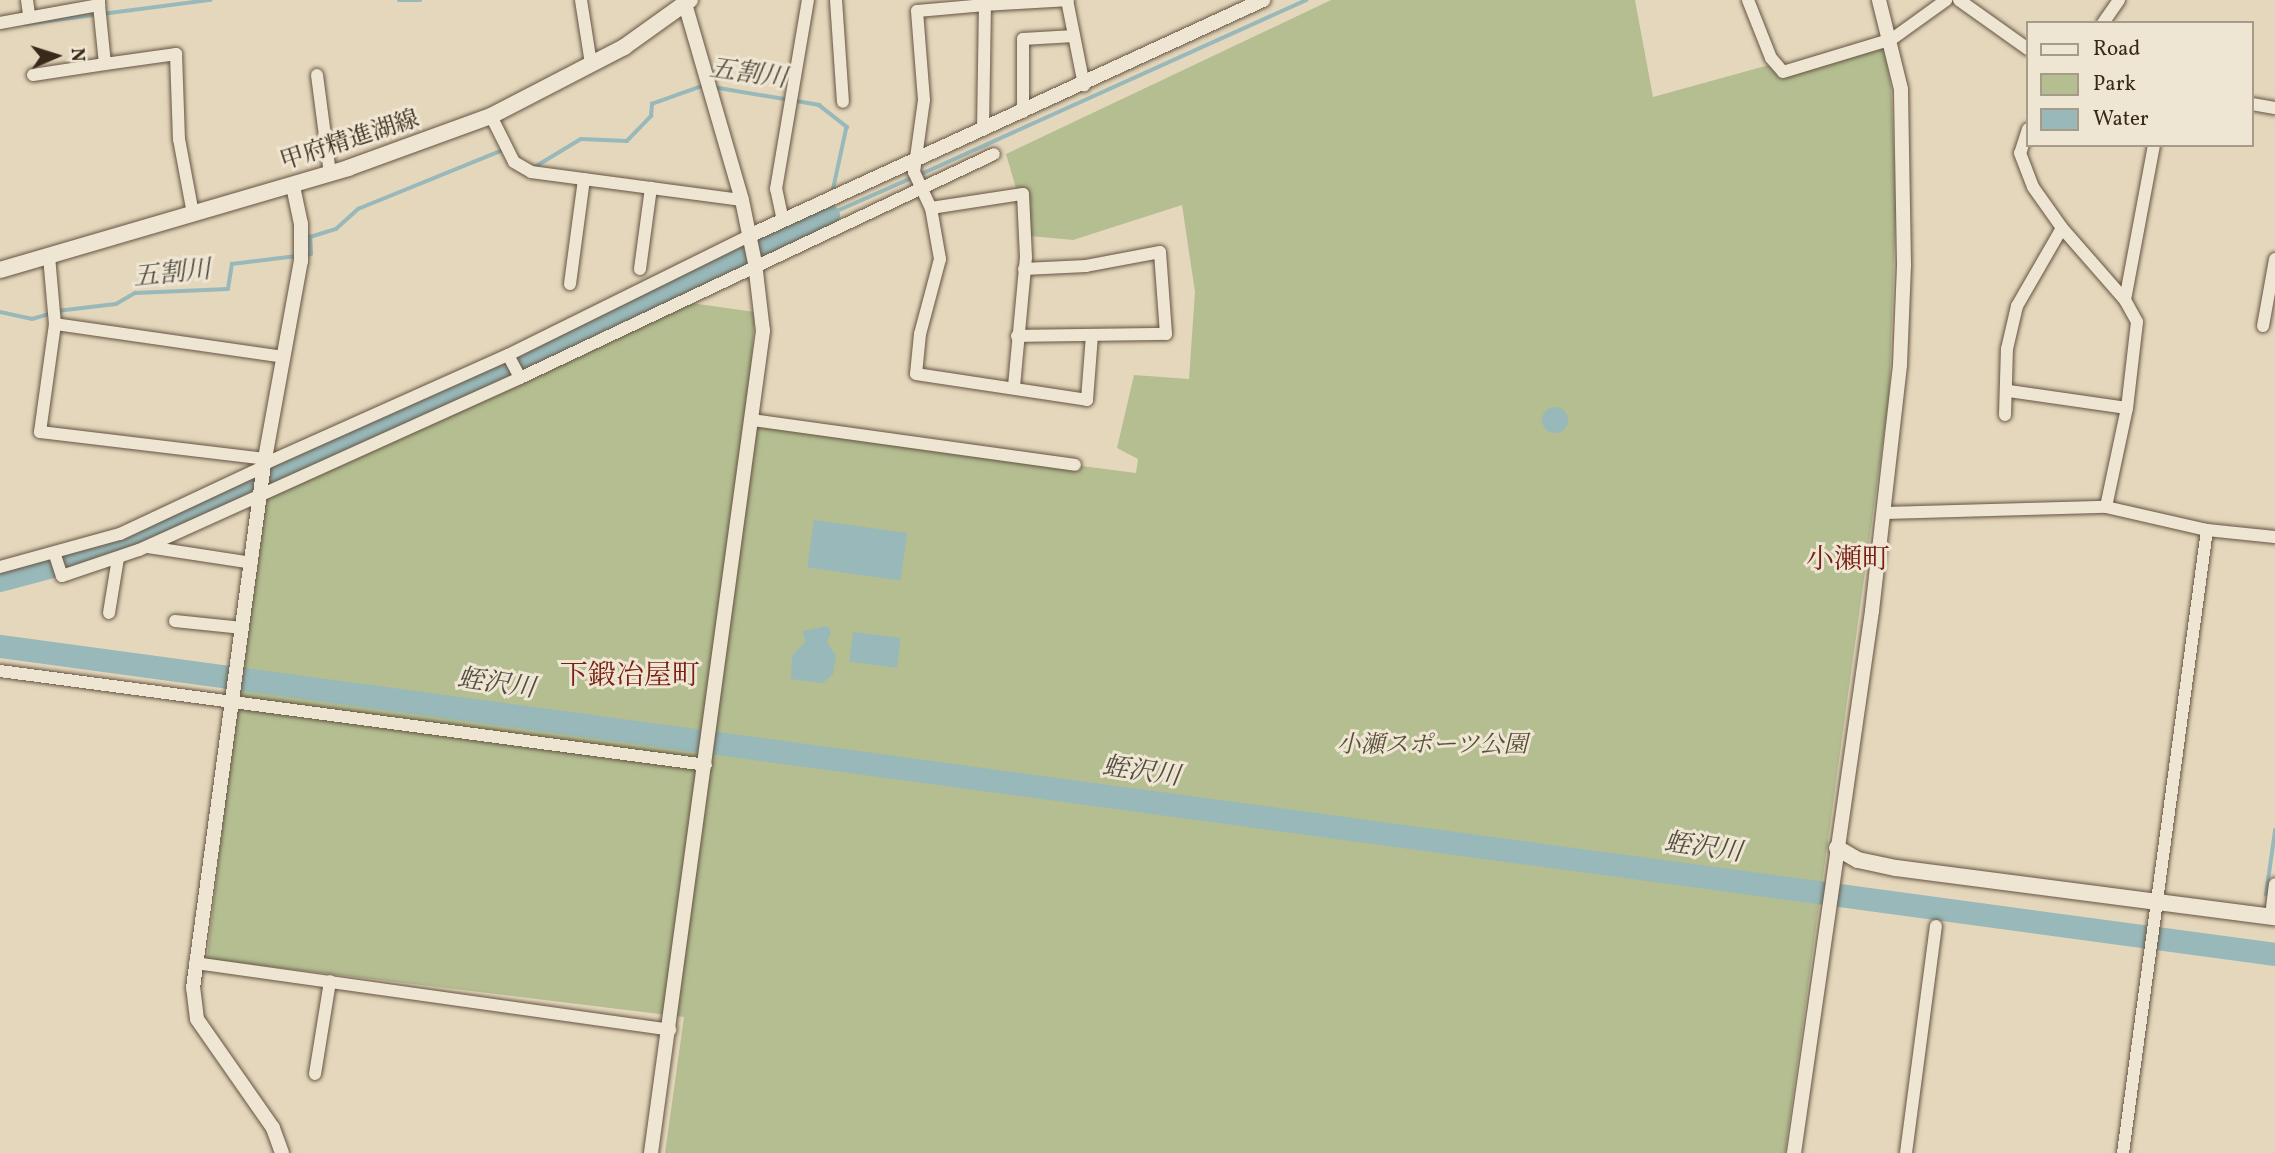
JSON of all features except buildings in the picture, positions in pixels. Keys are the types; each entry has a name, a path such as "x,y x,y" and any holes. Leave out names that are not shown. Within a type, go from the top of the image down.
{"main road":[{"name":"甲府精進湖線","path":"0,270 330,174 491,116 646,33 686,1"},
{"path":"1837,848 1858,860 1896,868 2156,908 2273,916"}],"street":[{"path":"27,0 29,14"},
{"path":"581,0 591,64"},
{"path":"783,222 776,190 808,0"},
{"path":"836,0 844,102"},
{"path":"1084,85 1067,0 916,11 924,100 917,175 931,208 940,260 920,334 916,374 1087,400 1092,335"},
{"path":"55,556 62,576 147,547 261,493 520,378 755,261 917,175 983,130 1084,85 1240,6 1263,0"},
{"path":"1748,0 1771,58 1783,72 1892,39 1946,0"},
{"path":"1794,1153 1885,513 1900,365 1904,264 1901,89 1892,39 1879,0"},
{"path":"1959,0 2026,48"},
{"path":"2104,21 2119,0"},
{"path":"652,1153 763,331 755,261 742,200 686,1"},
{"path":"0,23 29,14 99,3 105,64"},
{"path":"983,130 985,5"},
{"path":"1023,112 1023,39 1074,36"},
{"path":"33,75 176,54 179,139 192,214"},
{"path":"317,75 330,174"},
{"path":"2254,104 2275,108"},
{"path":"491,116 514,162 531,172 742,200"},
{"path":"2026,132 2022,138 2023,167 2062,228 2125,300 2137,333 2127,408 2106,507"},
{"path":"2125,300 2154,147"},
{"path":"0,568 55,556 167,515 264,465 508,355 840,194 994,154"},
{"path":"570,284 584,179"},
{"path":"282,1153 273,1128 197,1019 195,963 264,465 302,253 293,185"},
{"path":"640,269 651,188"},
{"path":"931,208 1023,194 1024,269 1014,387"},
{"path":"2005,415 2009,391 2007,349 2017,306 2062,228"},
{"path":"1017,335 1166,334 1160,252 1086,267 1024,269"},
{"path":"49,256 54,322 40,432 264,465"},
{"path":"2263,326 2275,259"},
{"path":"54,322 283,357"},
{"path":"508,355 520,378"},
{"path":"2009,391 2127,408"},
{"path":"752,420 1075,465"},
{"path":"1885,513 2106,507 2207,530 2275,537"},
{"path":"2123,1153 2207,530"},
{"path":"147,547 252,563"},
{"path":"109,613 118,558"},
{"path":"175,621 243,628"},
{"path":"0,671 234,695 706,760"},
{"path":"2273,916 2275,884"},
{"path":"1906,1153 1936,926"},
{"path":"195,963 670,1030"},
{"path":"315,1074 330,981"}],"green space":[{"name":"小瀬スポーツ公園","path":"1331,0 1635,0 1653,97 1769,65 1780,78 1884,48 1891,86 1896,204 1889,397 1785,1153 665,1153 684,1017 207,959 261,493 677,301 755,312 747,423 1136,473 1138,459 1117,448 1134,375 1189,379 1195,292 1182,205 1073,240 1030,236 1006,154"}],"water":[{"path":"1555,407 1564,411 1568,420 1564,429 1555,433 1546,429 1542,420 1546,411"},
{"path":"814,520 907,533 900,581 807,568"},
{"path":"827,626 831,631 827,642 836,656 833,674 823,683 791,679 792,656 805,642 803,631"},
{"path":"853,632 901,638 897,668 849,662"}],"waterway":[{"name":"五割川","path":"25,24 210,0"},
{"name":"五割川","path":"399,0 420,0"},
{"name":"五割川","path":"919,175 1306,0"},
{"name":"五割川","path":"533,168 581,139 627,141 651,116 652,104 705,85"},
{"name":"五割川","path":"713,87 819,105 847,127 833,192"},
{"name":"五割川","path":"305,255 311,254 310,237 336,229 358,209 503,150"},
{"name":"五割川","path":"831,203 828,215 912,178"},
{"path":"0,580 71,561 257,486 828,215"},
{"name":"五割川","path":"57,311 116,304 135,293 228,289 232,264 297,256"},
{"name":"五割川","path":"0,312 32,319 49,314"},
{"name":"蛭沢川","path":"0,646 2275,954"},
{"path":"2266,895 2275,831"}],"district":[{"name":"小瀬町","path":"1848,561"},
{"name":"下鍛冶屋町","path":"630,677"}]}
